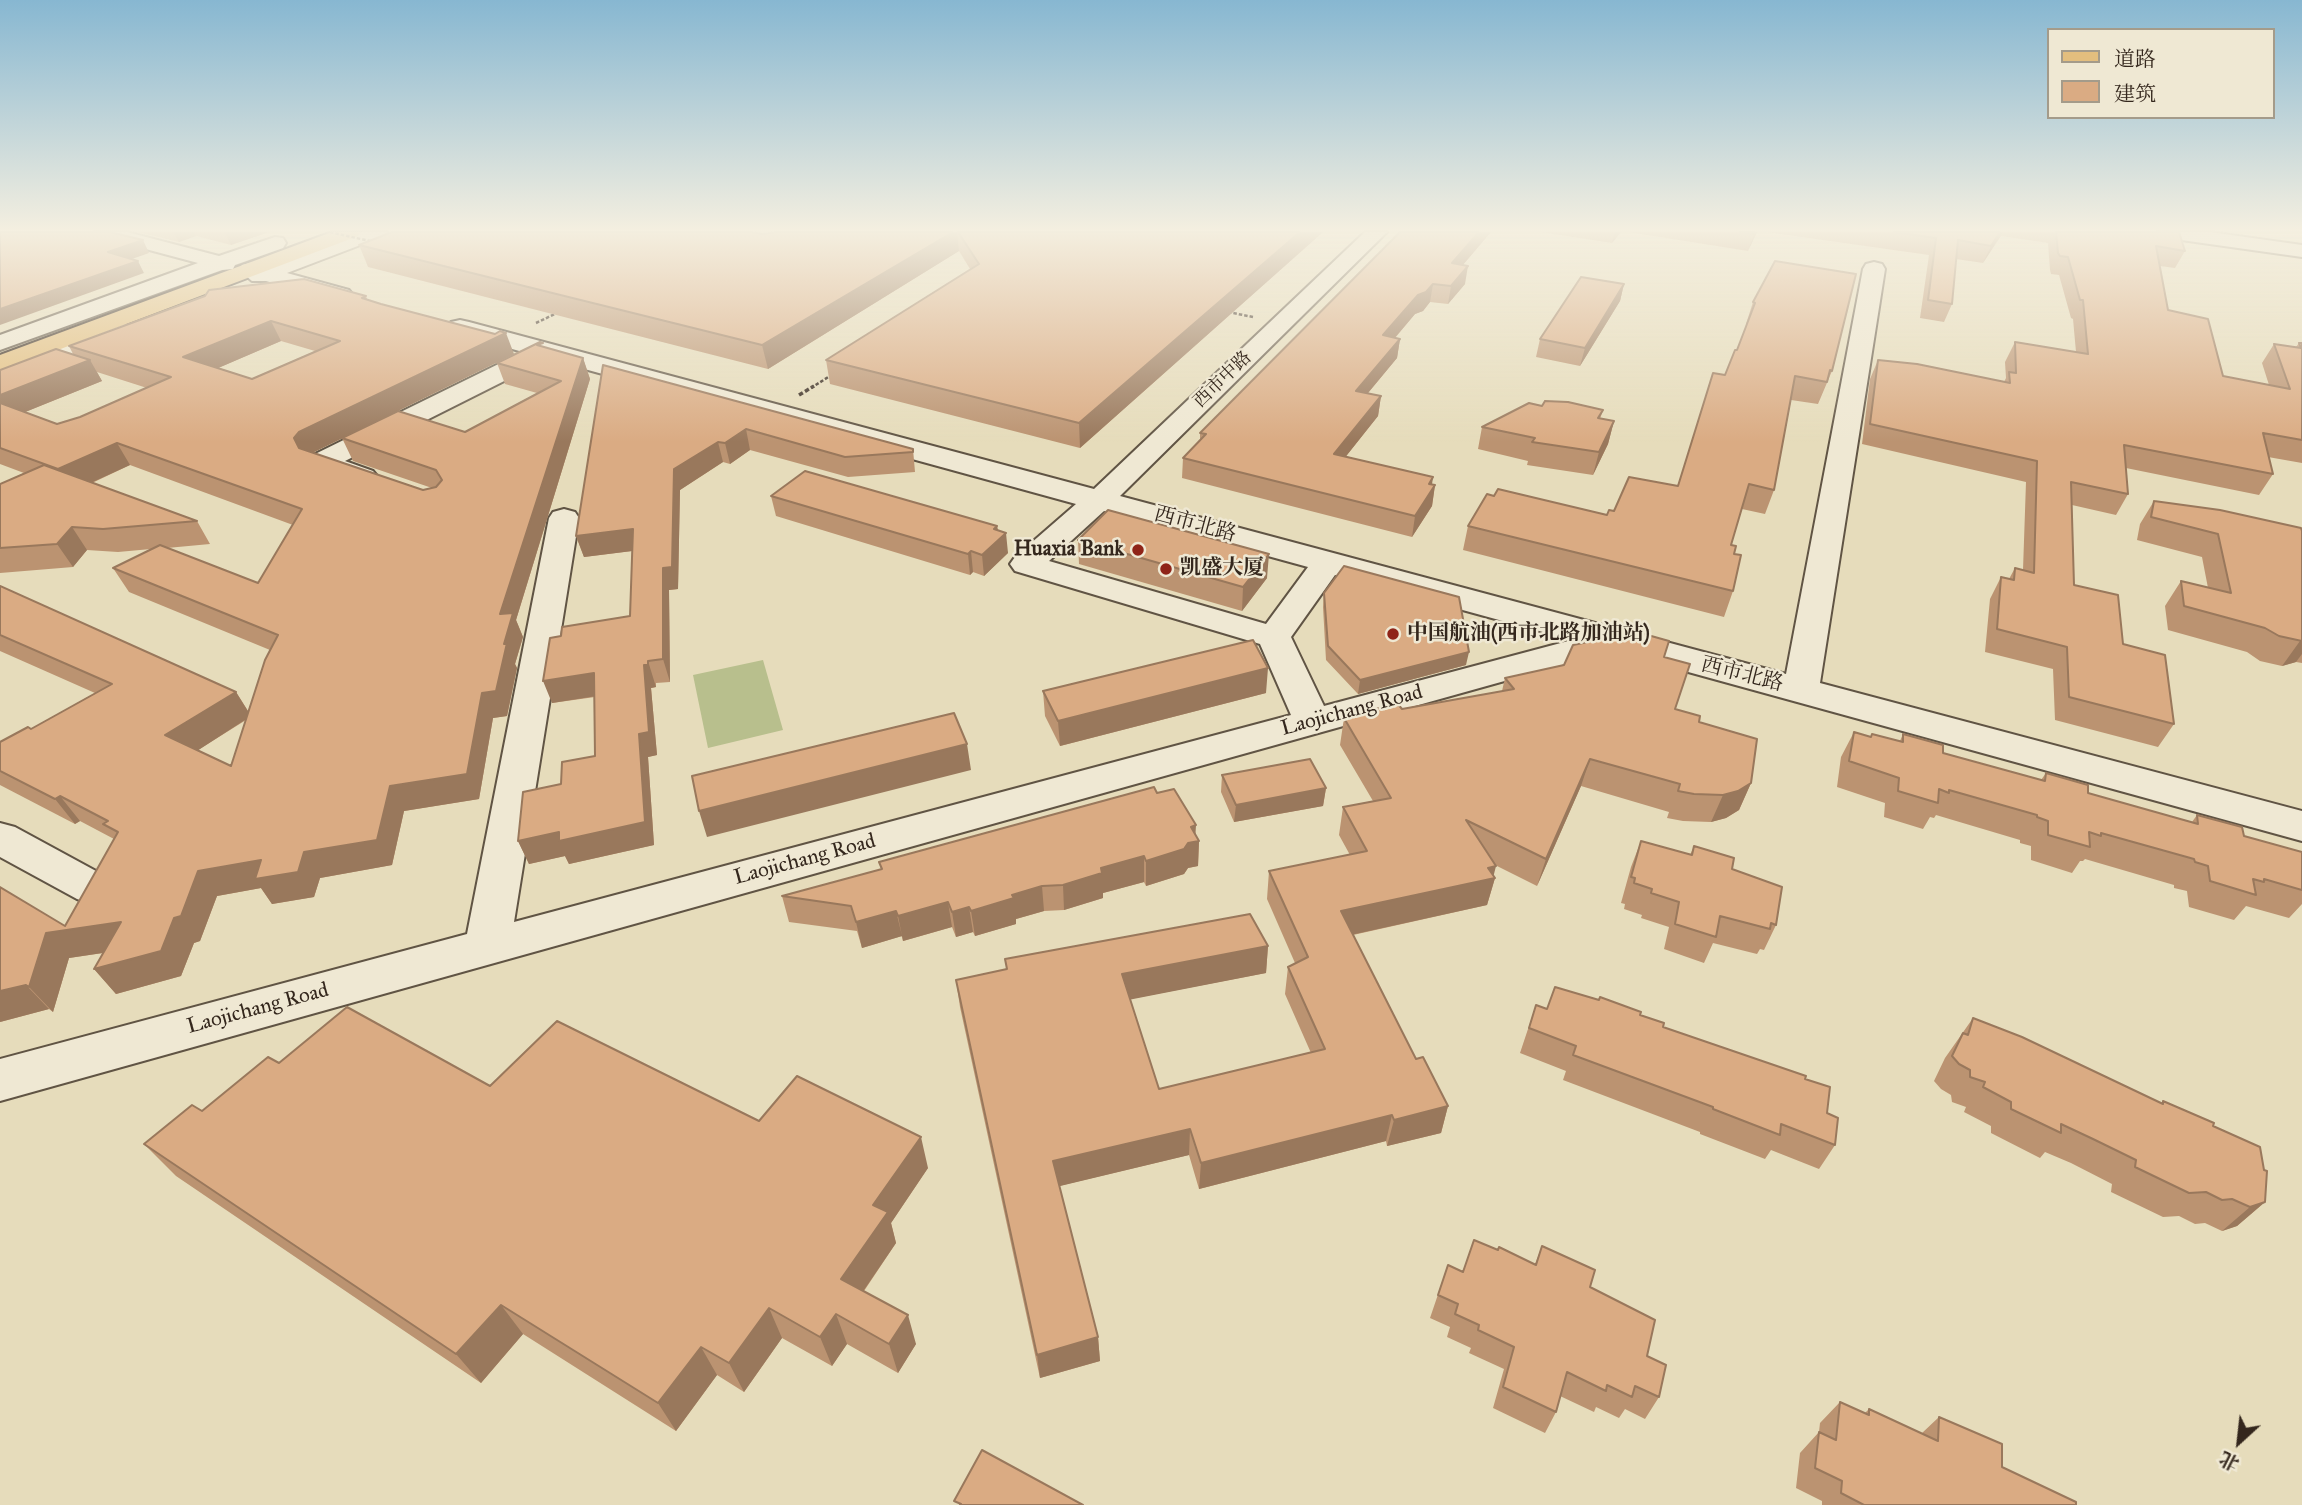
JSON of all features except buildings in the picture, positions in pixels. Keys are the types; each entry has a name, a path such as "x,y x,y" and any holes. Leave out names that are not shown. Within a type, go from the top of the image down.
{"main road":[{"path":"0,355 147,302"},
{"path":"0,364 156,302"}],"street":[{"path":"0,343 132,302"},
{"path":"0,375 165,302"},
{"name":"西市中路","path":"1274,637 1026,564 1100,499 1304,302"},
{"path":"1801,690 1868,302"},
{"name":"西市北路","path":"437,321 2302,826"},
{"path":"384,484 321,462 545,350"},
{"path":"487,947 564,518"},
{"path":"1312,722 1274,637 1328,562"},
{"name":"Laojichang Road","path":"0,1080 1610,640"},
{"path":"0,838 92,888"}],"path":[{"path":"503,339 565,309"},
{"path":"1229,312 1282,323"},
{"path":"775,411 843,367"}],"green space":[{"path":"763,660 783,730 708,748 693,675"}],"place":[{"name":"Huaxia Bank","path":"1138,550"},
{"name":"凯盛大厦","path":"1166,569"},
{"name":"中国航油(西市北路加油站)","path":"1393,634"}]}
